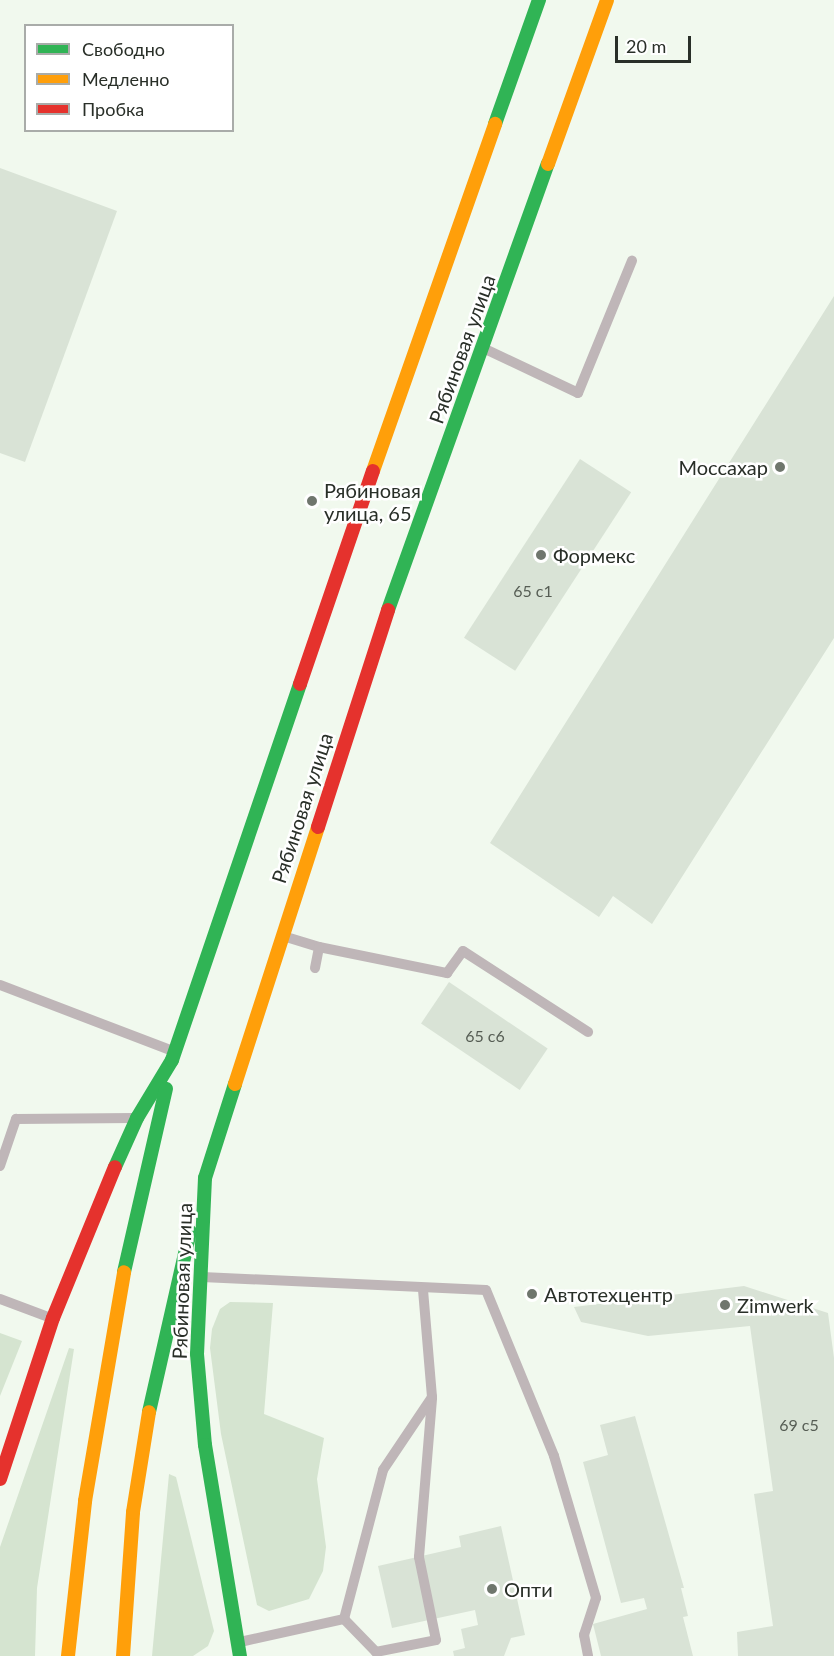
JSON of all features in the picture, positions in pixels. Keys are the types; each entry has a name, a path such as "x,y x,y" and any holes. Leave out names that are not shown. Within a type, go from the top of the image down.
{"main road":[{"name":"Рябиновая улица","path":"238,1649 205,1445 196,1354 205,1178 281,935 382,626 607,0"},
{"name":"Рябиновая улица","path":"0,1479 53,1318 137,1118 174,1056 355,522 538,3"},
{"path":"69,1656 70,1623 110,1346 140,1196 174,1056"},
{"path":"123,1656 133,1512 153,1388 177,1279 205,1178"}],"lane":[{"path":"523,0 538,3"},
{"path":"483,348 578,393 632,261"},
{"path":"281,935 319,947 447,973 464,951 588,1032"},
{"path":"315,968 319,947"},
{"path":"0,985 174,1056"},
{"path":"0,1166 16,1119 137,1118"},
{"path":"199,1277 423,1290 486,1290 554,1456 596,1598 584,1635 588,1656"},
{"path":"344,1619 376,1652 436,1640 419,1557 432,1397 423,1290"},
{"path":"0,1299 53,1318"},
{"path":"344,1619 383,1470 432,1397"},
{"path":"238,1649 344,1619"}],"green space":[{"path":"230,1302 273,1303 264,1414 324,1438 317,1479 326,1547 323,1571 309,1599 269,1611 257,1605 221,1434 210,1348 212,1329 220,1309"},
{"path":"0,1333 22,1341 0,1396"},
{"path":"69,1348 74,1349 37,1588 35,1656 0,1656 0,1547"},
{"path":"169,1474 176,1477 214,1631 208,1646 193,1656 152,1656"}],"building":[{"path":"0,168 117,211 25,462 0,453"},
{"name":"Моссахар","path":"834,296 834,638 652,924 613,896 599,917 490,843"},
{"path":"580,459 631,492 515,671 464,638"},
{"path":"449,982 548,1049 520,1090 421,1023"},
{"path":"744,1286 828,1313 834,1358 834,1656 738,1656 737,1632 773,1626 754,1494 773,1491 750,1326 648,1336 581,1322 574,1307"},
{"path":"635,1416 684,1588 681,1588 688,1616 683,1617 693,1656 601,1656 593,1624 647,1609 644,1598 621,1603 583,1462 608,1455 600,1425"},
{"path":"501,1526 525,1635 511,1638 504,1656 454,1656 453,1651 465,1648 461,1629 478,1625 475,1610 392,1628 378,1566 461,1547 459,1536"}],"traffic: fast":[{"path":"495,124 539,0"},
{"path":"388,610 548,164"},
{"path":"115,1167 137,1118 172,1060 300,684"},
{"path":"235,1084 205,1178 197,1354 205,1445 240,1656"},
{"path":"124,1272 166,1089"},
{"path":"149,1412 190,1232"}],"traffic: slow":[{"path":"548,164 607,0"},
{"path":"373,471 495,124"},
{"path":"235,1084 318,827"},
{"path":"68,1656 85,1501 124,1272"},
{"path":"123,1656 133,1512 149,1412"}],"traffic: jam":[{"path":"300,684 373,471"},
{"path":"318,827 388,610"},
{"path":"0,1479 53,1318 115,1167"}],"place":[{"name":"Моссахар","path":"780,467"},
{"name":"Рябиновая улица, 65","path":"312,501"},
{"name":"Формекс","path":"541,555"},
{"name":"Автотехцентр","path":"532,1294"},
{"name":"Zimwerk","path":"725,1305"},
{"name":"Опти","path":"492,1589"}]}
